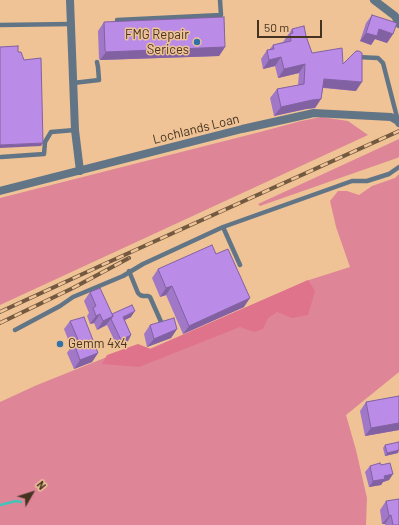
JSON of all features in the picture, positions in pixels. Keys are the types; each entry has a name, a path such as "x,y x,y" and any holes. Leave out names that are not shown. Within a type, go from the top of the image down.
{"street":[{"path":"70,0 75,130 80,171"},
{"path":"374,0 395,16 399,24"},
{"name":"Lochlands Loan","path":"0,191 234,131 314,113 391,117 398,122"}],"lane":[{"path":"117,20 222,15 220,0"},
{"path":"0,25 71,24"},
{"path":"355,57 378,58 384,63 398,122"},
{"path":"73,83 99,80 97,62"},
{"path":"0,158 44,154 45,142 51,132 75,130"},
{"path":"15,330 60,306 73,297 122,276 223,227 352,181 367,181 389,174 399,167"},
{"path":"223,227 240,265"},
{"path":"129,272 138,293 140,295 150,297 162,324"}],"shaded area":[{"path":"321,117 348,121 368,135 0,305 0,198"},
{"path":"399,139 399,157 397,158 260,206 258,204"},
{"path":"399,174 399,372 346,415 367,498 366,525 0,525 0,402 37,385 137,345 147,350 309,280 350,267 336,227 330,201 338,191 347,191 359,195 372,186 395,178"},
{"path":"308,280 315,291 308,315 292,318 277,312 268,318 263,329 254,332 240,327 139,367 102,364 107,355 138,344 151,349"}],"building":[{"path":"372,15 397,23 393,34 379,29 377,36 366,33"},
{"path":"224,17 225,47 106,52 105,50 104,22"},
{"path":"304,26 312,53 342,48 343,64 356,51 362,53 362,82 324,79 321,99 281,107 277,89 304,84 305,64 284,69 281,57 269,60 267,50 274,49 273,45 291,41 290,34 293,33 292,29"},
{"path":"18,46 18,52 21,52 24,60 41,58 43,143 0,145 0,47"},
{"path":"212,245 216,254 228,249 250,298 189,326 172,286 166,288 158,269"},
{"path":"100,288 113,316 103,321 100,314 96,316 93,308 96,306 90,292"},
{"path":"132,305 135,311 123,317 131,335 121,340 111,319 113,316 112,314"},
{"path":"84,317 98,353 80,360 74,344 79,342 70,321"},
{"path":"174,318 177,329 154,339 150,325"},
{"path":"399,396 399,423 371,428 366,402"},
{"path":"399,442 399,450 387,453 385,445"},
{"path":"380,463 381,465 390,463 393,474 384,476 385,479 373,481 370,466"},
{"path":"399,499 399,525 393,525 391,515 389,516 386,501"}],"waterway":[{"path":"0,505 16,501 21,502"}],"railway":[{"path":"0,312 399,131"},
{"path":"0,323 73,288 129,258"}],"place":[{"name":"FMG Repair Serices","path":"197,42"},
{"name":"Gemm 4x4","path":"60,344"}]}
